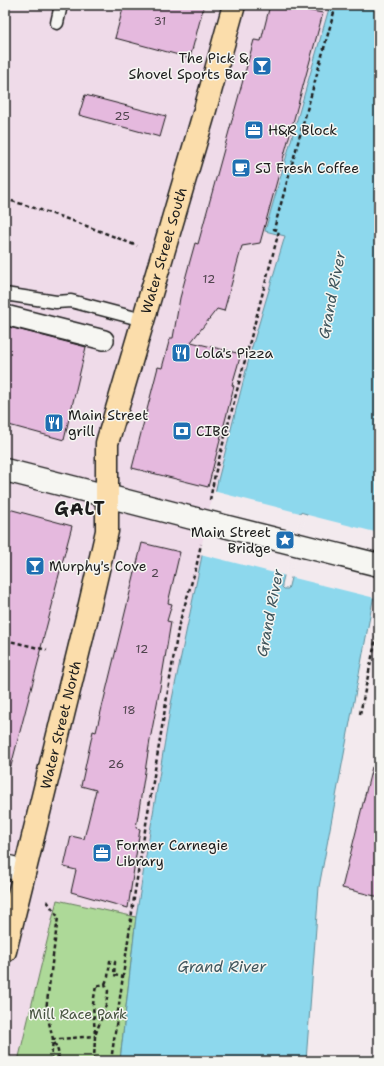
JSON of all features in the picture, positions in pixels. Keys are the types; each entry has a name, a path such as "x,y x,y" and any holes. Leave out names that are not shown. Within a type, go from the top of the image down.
{"main road":[{"name":"Water Street South","path":"107,496 107,443 203,117 234,5"},
{"name":"Water Street North","path":"5,951 15,869 31,847 107,531 107,496"}],"street":[{"path":"5,315 104,340"},
{"path":"5,470 379,565"}],"lane":[{"path":"57,23 61,5"},
{"path":"5,294 56,302 71,301 143,320"}],"path":[{"path":"5,199 94,228 137,246"},
{"path":"360,714 379,624"},
{"path":"5,640 47,650"},
{"path":"47,901 58,917 46,1010 53,1039 58,1051 59,1061"},
{"path":"95,1036 106,1005 108,991 105,984 108,977 110,961 116,962 114,975 123,977"},
{"path":"94,1061 94,1004 96,986 105,984"},
{"path":"53,1039 95,1036"},
{"path":"51,1061 53,1039"}],"shaded area":[{"path":"5,5 335,5 265,230 285,235 252,347 217,484 171,704 136,917 57,900 18,1061 5,1061"}],"green space":[{"name":"Mill Race Park","path":"57,900 136,917 120,1061 18,1061"}],"water":[{"name":"Grand River","path":"330,5 379,5 379,576 373,600 319,887 306,1061 120,1061 136,917 171,704 217,484 252,347 285,236 265,231","holes":["300,512 307,514 289,586 288,589 284,589 282,584"]}],"pier":[{"name":"Main Street Bridge","path":"213,491 379,533 379,583 375,598 290,577 305,515 301,514 286,576 200,554"}],"building":[{"path":"124,5 204,5 190,58 115,38"},
{"path":"270,5 306,5 305,10 323,13 260,243 242,246 224,311 217,309 191,342 241,354 232,385 234,386 208,487 132,468 158,367 162,368 170,338 173,338 180,298 190,261 195,243 198,244 254,40 261,41"},
{"path":"85,95 166,116 160,137 79,115"},
{"path":"5,326 86,347 64,440 5,424"},
{"path":"5,508 72,526 11,766 5,765"},
{"path":"142,543 180,552 168,603 172,604 167,621 171,622 136,828 140,829 128,908 71,892 76,870 64,867 71,836 84,839 96,790 81,786 93,731 96,732"},
{"path":"372,767 379,768 379,897 342,888"}],"place":[{"name":"The Pick & Shovel Sports Bar","path":"262,66"},
{"name":"H&R Block","path":"254,130"},
{"name":"SJ Fresh Coffee","path":"241,168"},
{"name":"Lola's Pizza","path":"181,353"},
{"name":"Main Street grill","path":"54,423"},
{"name":"CIBC","path":"182,431"},
{"name":"Main Street Bridge","path":"285,540"},
{"name":"Murphy's Cove","path":"35,566"},
{"name":"Former Carnegie Library","path":"102,853"}],"district":[{"name":"GALT","path":"80,509"}]}
